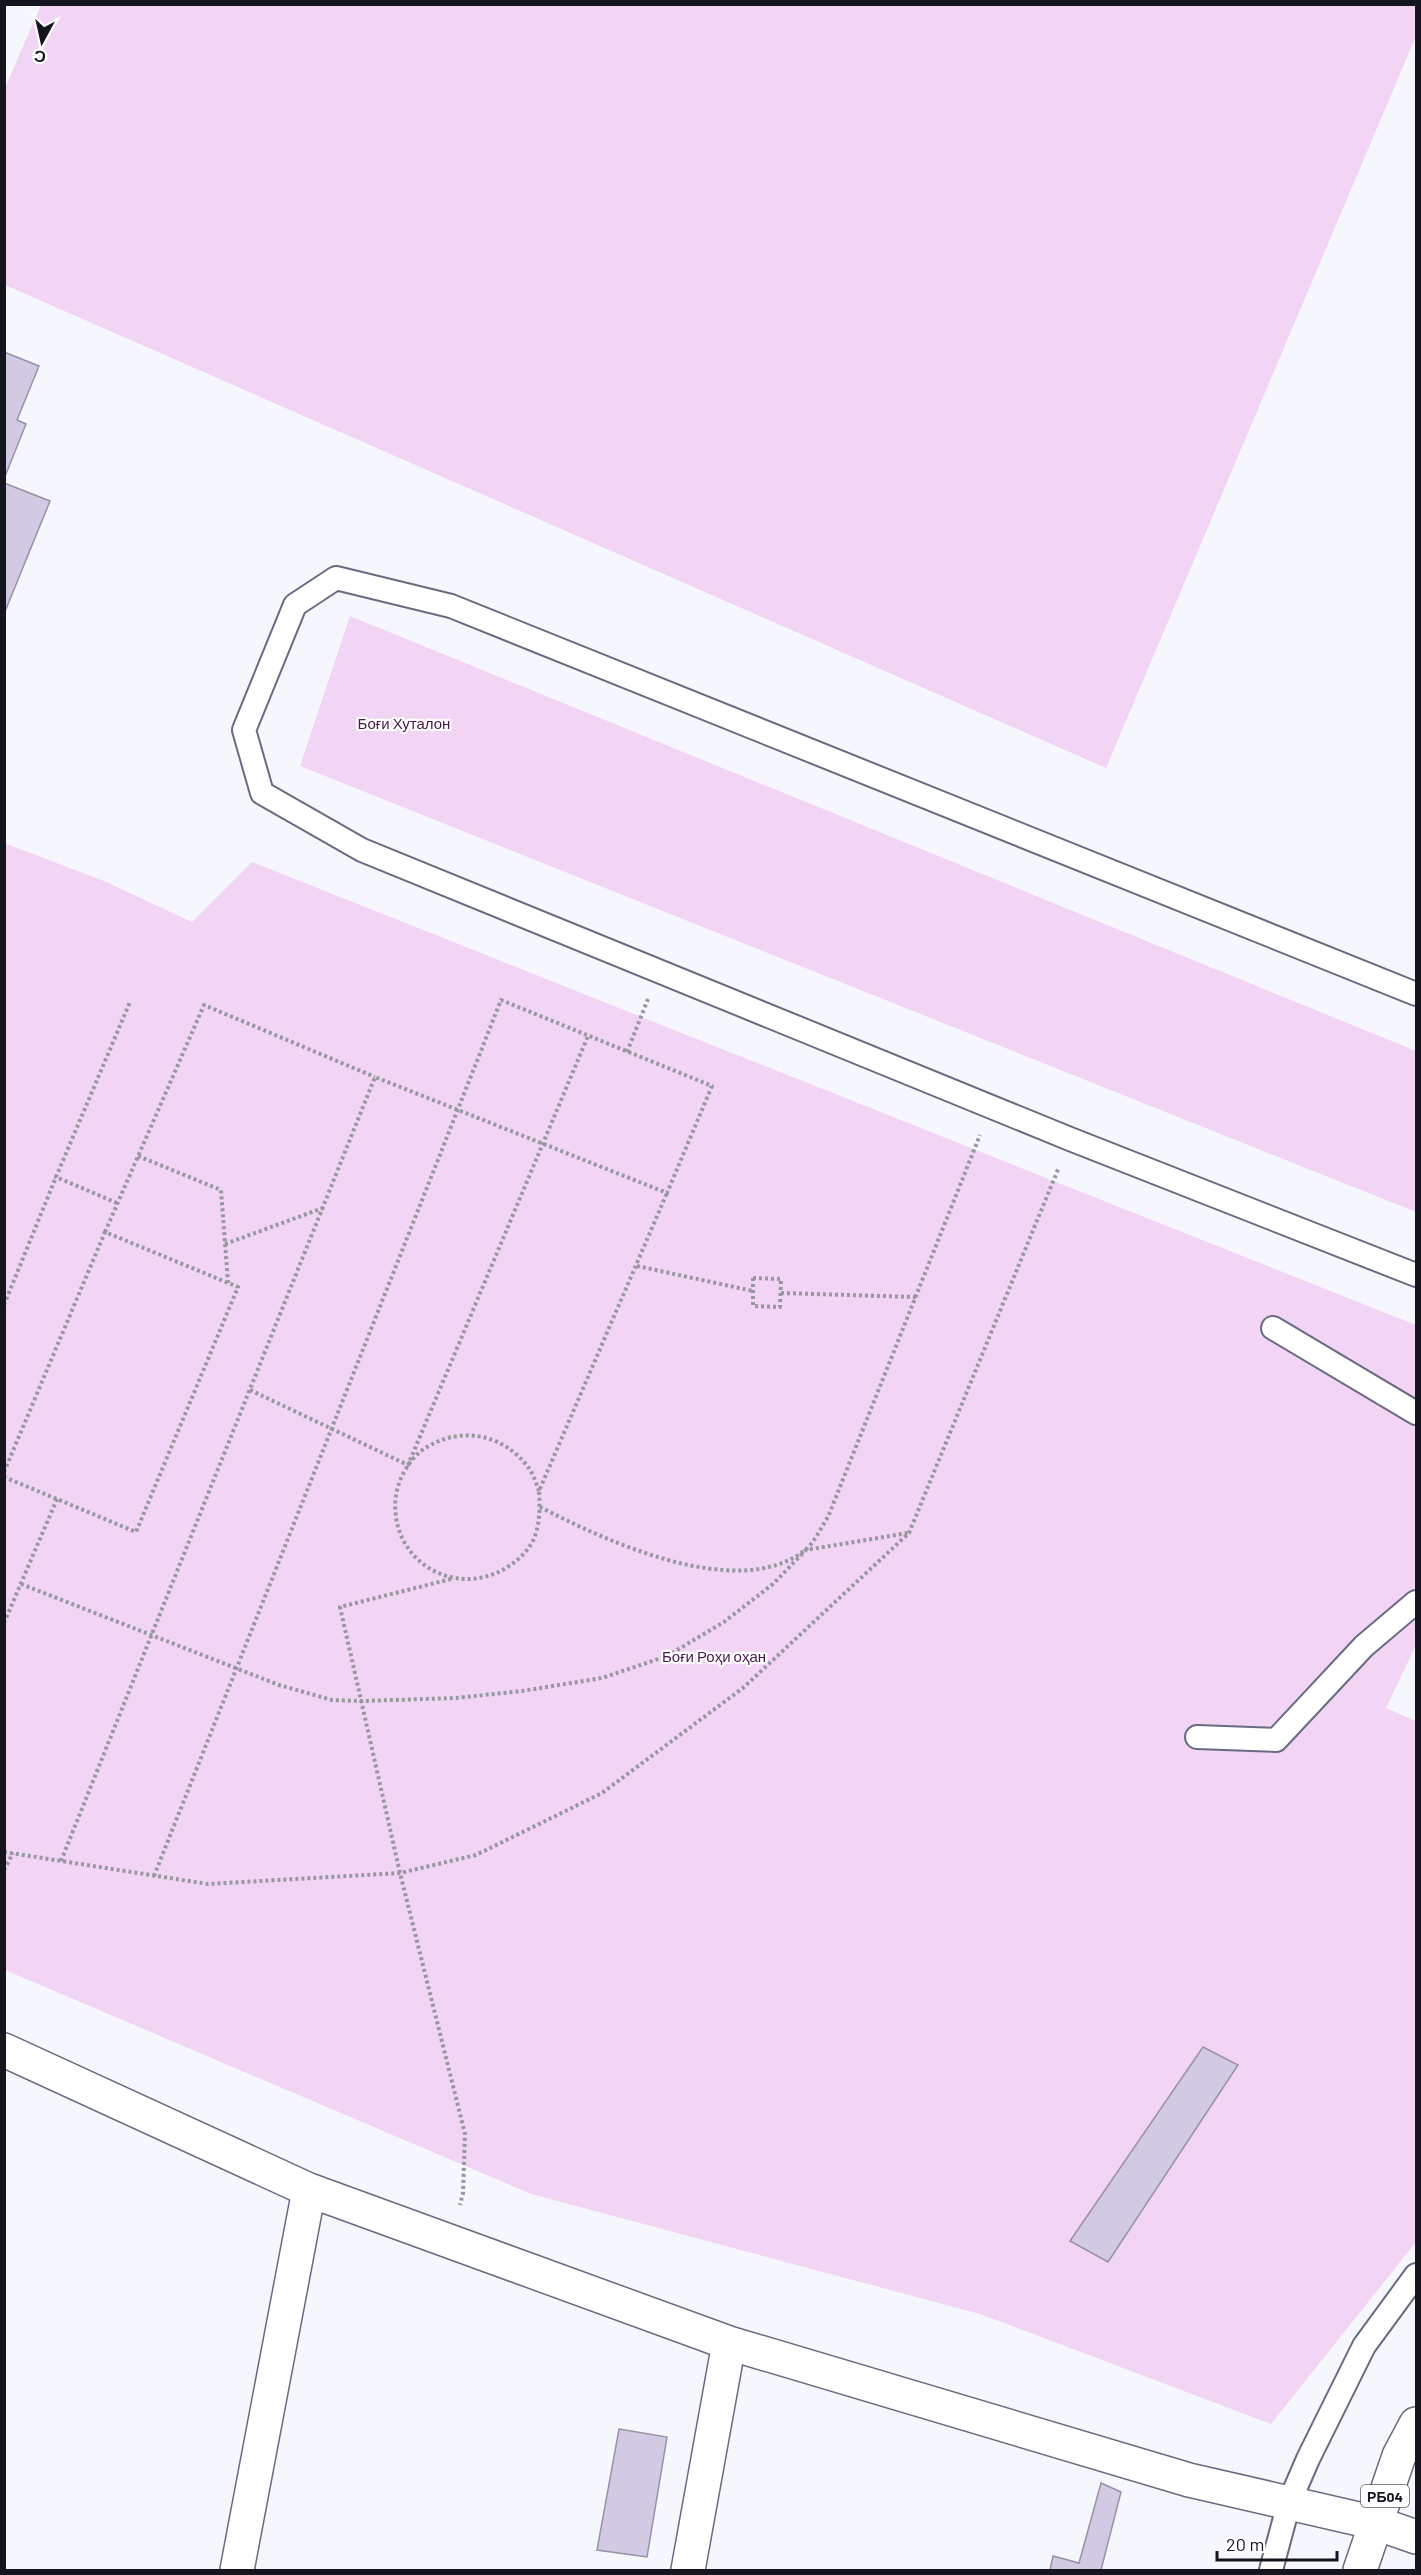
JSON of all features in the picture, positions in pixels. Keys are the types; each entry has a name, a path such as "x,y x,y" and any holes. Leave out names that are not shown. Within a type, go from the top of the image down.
{"street":[{"path":"4,2050 309,2190 729,2343 1189,2480 1376,2523 1416,2536"},
{"path":"237,2571 309,2190"},
{"path":"688,2571 729,2343"},
{"name":"РБ04","path":"1360,2571 1399,2456 1416,2424"}],"lane":[{"path":"1416,994 451,606 336,578 295,605 244,730 262,793 363,850 1070,1139 1416,1275"},
{"path":"1273,1328 1416,1413"},
{"path":"1197,1737 1276,1740 1364,1646 1416,1602"},
{"path":"1271,2571 1289,2503 1364,2346 1416,2275"}],"path":[{"path":"627,1052 658,971"},
{"path":"154,1876 501,1000 712,1086 540,1491 540,1516 534,1539 519,1559 500,1573 476,1580 452,1579 340,1607 400,1874 465,2134 463,2193 450,2242"},
{"path":"4,1305 130,1002"},
{"path":"4,1472 117,1203 204,1005 375,1077 667,1192"},
{"path":"452,1579 429,1569 411,1554 399,1534 394,1510 397,1486 408,1465 588,1036"},
{"path":"61,1861 375,1077"},
{"path":"21,1584 279,1685 332,1700 456,1698 522,1691 602,1678 667,1656 724,1622 773,1584 806,1550 828,1517 992,1107"},
{"path":"4,1852 208,1884 400,1874 476,1855 602,1793 743,1688 909,1533 1070,1139"},
{"path":"138,1156 222,1190 228,1283"},
{"path":"56,1177 117,1203"},
{"path":"225,1244 323,1208"},
{"path":"4,1477 136,1532 238,1287 105,1232"},
{"path":"636,1266 753,1291"},
{"path":"753,1278 781,1279 781,1293 780,1306 753,1306 753,1278"},
{"path":"781,1293 916,1297"},
{"path":"250,1390 408,1465"},
{"path":"408,1465 425,1448 446,1437 470,1434 493,1438 514,1451 530,1468 540,1491"},
{"path":"4,1623 57,1499"},
{"path":"540,1507 634,1550 699,1566 739,1572 780,1566 806,1550 909,1533"},
{"path":"4,1870 13,1853"}],"green space":[{"path":"1416,4 1416,36 1106,768 5,285 5,88 41,5"},
{"name":"Боғи Хуталон","path":"350,616 1416,1051 1416,1212 300,766"},
{"name":"Боғи Роҳи оҳан","path":"4,843 104,881 192,922 252,862 1416,1325 1416,1645 1386,1708 1416,1721 1416,2242 1271,2424 980,2314 531,2194 5,1970"}],"building":[{"path":"4,352 39,366 17,420 26,424 4,479"},
{"path":"4,483 50,501 4,614"},
{"path":"1203,2047 1238,2065 1108,2262 1070,2241"},
{"path":"619,2429 667,2437 647,2557 597,2550"},
{"path":"1101,2483 1121,2492 1101,2570 1050,2570 1053,2556 1079,2563"}]}
